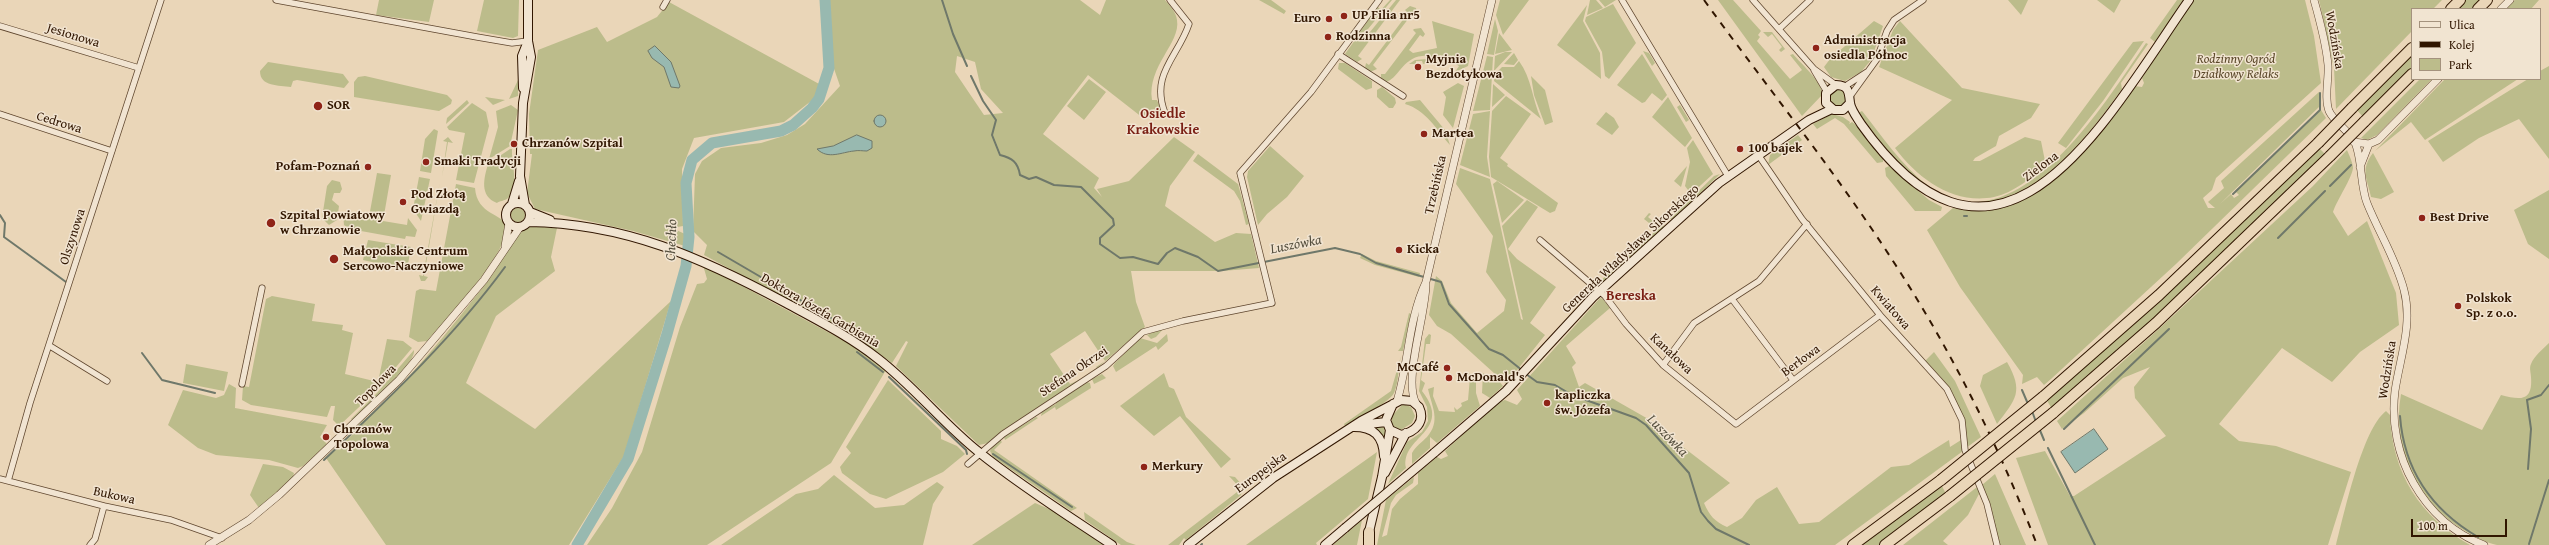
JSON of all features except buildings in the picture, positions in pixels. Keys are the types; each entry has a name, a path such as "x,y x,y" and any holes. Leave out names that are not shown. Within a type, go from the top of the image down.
{"highway":[{"path":"2452,8 2460,0"},
{"path":"2479,8 2487,0"},
{"path":"1853,545 1941,480 2043,397 2159,295 2318,143 2411,49"},
{"path":"1885,545 1950,496 2053,413 2162,317 2330,156 2411,75"},
{"path":"1369,532 1369,545"}],"main road":[{"path":"520,176 525,204 530,212 528,222 520,227 509,223 506,212 512,204 520,176 524,99 531,56 528,41 528,0"},
{"name":"Zielona","path":"1841,111 1861,124 1909,178 1933,195 1950,203 1968,206 1994,206 2010,201 2042,183 2084,147 2101,126 2189,0"},
{"path":"1840,86 1850,99 1841,111 1832,109 1825,100 1827,92 1840,86"},
{"name":"Zielona","path":"1850,99 1861,124"},
{"name":"Generała Władysława Sikorskiego","path":"1809,120 1825,100"},
{"name":"Generała Władysława Sikorskiego","path":"1325,545 1434,453 1520,377 1600,291 1728,176 1809,120 1832,109"},
{"path":"512,204 525,204"},
{"name":"Doktora Józefa Garbienia","path":"530,212 557,222 633,237 699,259 814,319 864,348 890,369 980,453 1112,545"},
{"name":"Doktora Józefa Garbienia","path":"528,222 557,222"},
{"path":"1406,400 1416,403 1421,410 1421,420 1416,429 1406,434 1398,435 1390,430 1386,422 1387,414 1395,403 1406,400"},
{"name":"Europejska","path":"1188,545 1273,478 1395,403"},
{"name":"Europejska","path":"1354,427 1371,422 1386,422"},
{"path":"1354,427 1368,428 1379,435 1383,443 1384,462"},
{"path":"1366,545 1382,478 1390,430"},
{"path":"1382,478 1406,434"}],"street":[{"name":"Olszynowa","path":"8,481 161,0"},
{"path":"276,0 478,38 512,43 528,41"},
{"path":"663,6 667,0"},
{"path":"1165,113 1160,92 1161,81 1189,24 1170,0"},
{"path":"1379,0 1338,54 1403,96"},
{"name":"Trzebińska","path":"1416,403 1413,396 1413,376 1424,314 1426,282 1492,0"},
{"path":"1622,0 1728,176"},
{"path":"1753,0 1814,69 1827,92"},
{"path":"1779,30 1810,0"},
{"path":"1850,99 1870,69 1894,20 1923,0"},
{"name":"Wodzińska","path":"2314,0 2328,57 2329,111 2354,142 2367,203 2390,251 2406,298 2406,332 2395,391 2393,415 2395,436 2402,461 2414,485 2438,515 2462,534 2484,545"},
{"path":"2502,8 2510,0"},
{"name":"Jesionowa","path":"0,26 139,68"},
{"name":"Stefana Okrzei","path":"968,464 1016,425 1106,366 1143,332 1183,321 1272,303 1240,173 1311,92 1338,54"},
{"path":"1814,69 1840,86 1870,69"},
{"path":"2354,142 2369,144 2383,136 2437,80"},
{"name":"Cedrowa","path":"0,114 112,151"},
{"path":"2359,171 2369,144"},
{"name":"Kwiatowa","path":"1759,156 1807,224 1880,315 1947,389 1958,407 1962,420 1965,450 1992,519 1998,545"},
{"name":"Topolowa","path":"502,254 509,223"},
{"path":"1663,365 1694,324 1759,281 1807,224"},
{"name":"Topolowa","path":"209,545 222,538 262,510 365,414 423,352 484,280 520,227"},
{"name":"Kanałowa","path":"1540,240 1600,291 1663,365 1736,424"},
{"name":"Trzebińska","path":"1395,403 1407,345 1420,295 1426,282"},
{"path":"242,384 262,288"},
{"path":"1732,299 1793,380"},
{"name":"Berłowa","path":"1736,424 1880,315"},
{"path":"50,346 107,381"},
{"name":"Bukowa","path":"0,479 104,506 171,520 222,538"},
{"path":"90,545 95,539 104,506"}],"green space":[{"path":"379,0 434,0 429,22 376,15"},
{"path":"484,0 519,0 518,36 513,38 477,31"},
{"path":"829,0 1080,0 1100,15 1106,0 1165,0 1175,14 1177,29 1154,76 1152,100 1157,100 1162,112 1154,109 1143,118 1088,75 1043,134 1099,178 1094,188 1102,197 1097,189 1129,181 1174,137 1195,152 1170,186 1165,206 1215,242 1236,233 1251,234 1259,268 1222,271 1131,271 1136,302 1145,327 1097,368 1096,367 1105,361 1085,331 1050,354 1070,384 1081,379 988,443 979,445 896,366 908,342 906,341 892,363 853,335 704,255 707,245 693,231 695,174 702,161 721,148 761,143 787,135 805,124 840,86 831,60","holes":["957,56 975,62 981,89 1003,113 984,115 955,72"]},
{"path":"1259,0 1271,0 1286,11 1284,14"},
{"path":"1390,0 1392,0 1368,29 1354,38 1378,7 1381,10"},
{"path":"1396,0 1400,0 1358,56 1362,59 1357,62 1345,54 1355,40 1370,32"},
{"path":"1500,0 1529,0 1503,35 1496,15"},
{"path":"1590,0 1596,0 1603,8 1587,15"},
{"path":"1599,0 1616,0 1605,7"},
{"path":"1718,0 1733,0 1761,31 1758,35 1760,37 1757,41 1790,79 1802,70 1790,55 1793,54 1811,73 1819,85 1822,95 1802,116"},
{"path":"2008,0 2028,0 2021,15"},
{"path":"2097,0 2121,0 2114,13"},
{"path":"2177,0 2184,0 2155,42 2150,38"},
{"name":"Rodzinny Ogród Działkowy Relaks","path":"2193,0 2305,0 2314,36 2321,83 2216,178 2212,190 2203,198 2208,208 2215,208 2208,202 2224,188 2221,181 2319,92 2319,107 2220,204 2231,194 2234,198 2239,195 2235,191 2321,110 2326,118 2176,264 2051,379 2044,385 2037,377 2022,384 2023,375 1960,287 1927,230 1953,208 1983,210 2011,204 2036,192 2059,176 2100,132 2134,86 2142,87 2144,83 2142,78"},
{"path":"2319,0 2442,0 2434,8 2411,8 2411,32 2336,109 2334,68"},
{"path":"2465,0 2482,0 2474,8 2457,8"},
{"path":"2515,0 2539,0 2532,8 2507,8"},
{"path":"669,2 821,85 815,98 784,122 694,138 682,169 683,226 672,228 685,234 685,246 633,231 535,209 527,193 532,154 530,154 529,114 538,50 597,27 607,42 657,17"},
{"path":"1613,4 1636,43 1609,79 1605,76 1602,52 1585,21 1586,17"},
{"path":"1587,5 1583,21 1600,53 1601,79 1557,45"},
{"path":"1410,6 1416,8 1417,14 1412,14 1373,65 1377,69 1370,72 1365,68 1366,63 1369,65 1408,13 1405,10"},
{"path":"1495,19 1498,31 1494,55 1487,54"},
{"path":"1432,21 1474,34 1468,66 1455,72 1459,66 1440,55 1436,60 1429,56 1422,56 1410,61 1390,80 1385,82 1381,79 1381,74 1385,74 1416,33 1413,30 1414,29 1421,28 1425,34 1423,37 1420,35 1409,50 1413,53 1437,48"},
{"path":"1874,21 1883,26 1871,60 1861,72 1845,81 1831,77 1824,67 1830,59"},
{"path":"1900,21 1962,88 2040,104 2031,118 1999,136 1996,146 1975,158 1973,161 1980,161 2025,137 2041,141 2046,166 2022,184 2008,192 1994,197 1979,198 1965,197 1951,193 1938,187 1915,170 1895,148 1952,100 1879,67 1893,30"},
{"path":"1763,32 1772,32 1785,49 1781,52 1779,50 1782,47 1772,34 1768,37"},
{"path":"1499,33 1512,50 1495,54"},
{"path":"2144,41 2103,101 2066,148 2058,143 2133,42"},
{"path":"2146,43 2148,44 2121,83 2122,89 2086,137 2064,160 2040,180 2014,196 1987,203 1958,202 1928,188 1918,181 1899,163 1858,113 1862,111 1901,160 1928,186 1961,201 1994,199 2025,185 2055,161 2083,131"},
{"path":"1643,51 1649,53 1655,63 1652,66"},
{"path":"1505,52 1512,52 1494,71 1495,56"},
{"path":"1514,53 1518,60 1514,65 1504,64"},
{"path":"1642,54 1667,95 1662,101 1652,93 1645,102 1642,103 1617,85"},
{"path":"2411,54 2411,71 2364,118 2356,109"},
{"path":"1487,56 1493,57 1490,110 1473,111"},
{"path":"1427,59 1431,62 1423,64 1422,61 1416,61 1416,64 1409,64 1415,60"},
{"path":"1519,61 1527,75 1541,119 1494,81 1495,74 1502,67 1514,67"},
{"path":"268,62 343,74 349,82 344,88 297,80 293,81 291,87 271,84 263,80 260,71"},
{"path":"1339,63 1345,63 1372,81 1372,88 1366,90 1338,69"},
{"path":"2549,66 2549,159 2519,119 2479,138 2443,162 2428,141 2526,80 2541,80 2541,70"},
{"path":"365,76 447,95 452,100 451,104 439,111 354,97 354,82 358,77"},
{"path":"1531,76 1545,90 1553,122 1545,125 1534,95"},
{"path":"1089,79 1106,92 1084,120 1067,106"},
{"path":"518,80 518,96 509,99"},
{"path":"2419,80 2431,80 2377,135 2367,140 2361,138"},
{"path":"2444,80 2516,80 2425,140 2411,122 2375,151"},
{"path":"1458,83 1464,86 1453,128 1443,115 1446,97 1443,92"},
{"path":"1493,84 1505,95 1492,107"},
{"path":"1382,87 1395,98 1396,103 1393,108 1389,108 1377,97 1377,90"},
{"path":"1835,90 1841,90 1846,95 1844,104 1841,106 1835,106 1830,101 1830,95"},
{"path":"1506,96 1531,114 1500,158 1508,164 1507,166 1558,203 1555,211 1550,213 1491,177 1489,157 1492,111"},
{"path":"485,97 505,100 493,105"},
{"path":"1668,97 1692,138 1685,147 1652,117"},
{"path":"467,100 469,103 446,124 447,118"},
{"path":"1420,100 1445,130 1450,145 1425,115 1405,104 1406,102"},
{"path":"472,103 486,112 489,126 474,183 456,180 465,133 449,130 447,127"},
{"path":"511,105 518,110 510,146 489,159 498,127 496,111"},
{"path":"1680,105 1689,120 1686,122 1677,107"},
{"path":"1490,111 1487,157 1490,177 1460,165 1473,114"},
{"path":"1606,112 1614,118 1619,127 1612,135 1596,124"},
{"path":"1832,114 1843,117 1850,122 1849,124 1852,122 1861,129 1881,152 1883,162 1877,163 1844,124 1835,118 1817,129 1813,124"},
{"path":"434,129 438,131 431,173 420,171 425,139"},
{"path":"1798,135 1802,140 1768,165 1770,155"},
{"path":"448,137 453,143 448,142 442,177 447,142 443,141"},
{"path":"1693,140 1713,174 1689,196 1686,193 1688,190 1685,186 1690,162 1687,148"},
{"path":"1270,146 1304,176 1287,197 1267,214 1258,225 1247,177 1248,171"},
{"path":"2318,147 2326,155 2145,327 2052,409 2046,399"},
{"path":"512,149 514,188 508,198 497,203 487,196 485,191 484,181 486,169 488,164"},
{"path":"2347,150 2352,161 2353,168 2333,212 2348,236 2367,221 2396,293 2399,325 2360,352 2332,382 2282,348 2219,424 2239,441 2276,446 2351,472 2328,545 2048,545 2016,458 2045,451 2070,496 2074,496 2166,436 2135,398 2134,387 2150,367 2123,378 2084,413 2062,429 2057,421 2313,186"},
{"path":"2373,153 2394,192 2381,199 2371,197 2366,179 2367,164"},
{"path":"1198,154 1238,184 1249,224 1246,225 1240,201 1234,191 1193,161"},
{"path":"1687,166 1681,187 1674,181"},
{"path":"1889,166 1929,200 1942,207 1941,211 1915,211 1886,176 1885,168"},
{"path":"1460,168 1490,179 1521,319 1523,320 1502,226 1527,200 1538,207 1508,249 1517,259 1556,287 1530,323 1545,335 1506,384 1451,334 1437,326 1429,315 1436,276 1442,281 1451,303 1477,333 1504,311 1506,300 1486,272 1493,236 1456,184"},
{"path":"377,173 391,175 383,221 407,225 408,218 417,230 415,237 406,236 405,239 350,229 344,225 343,213 369,217"},
{"path":"1720,174 1674,219 1670,219 1714,176"},
{"path":"419,177 430,179 421,221 413,209"},
{"path":"332,180 340,182 342,189 340,193 334,193 332,200 339,206 337,220 329,225 322,218 327,186"},
{"path":"440,181 424,276 428,277 425,281 421,281 419,275 423,276"},
{"path":"1497,181 1524,200 1502,223 1493,184"},
{"path":"456,184 475,188 480,204 504,221 506,225 505,236 499,251 488,268 461,303 427,341 418,342 409,337 416,291 420,289 436,291"},
{"path":"2549,190 2549,259 2528,244 2514,210"},
{"path":"515,208 521,208 525,212 525,218 521,222 515,222 511,218 511,212"},
{"path":"1649,213 1651,214 1648,217 1655,223 1658,219 1660,222 1654,227 1644,219"},
{"path":"1664,223 1663,228 1602,283 1598,283"},
{"path":"528,226 557,228 551,257 555,271 496,316 466,383 535,429 671,301 624,456 569,545 386,545 326,458 360,428 358,425 392,394 426,357 492,276 512,244"},
{"path":"368,240 411,247 407,270 363,260"},
{"path":"1362,254 1376,261 1420,273 1419,277 1375,265 1360,258"},
{"path":"703,265 852,345 886,370 831,463 707,545 587,545 612,508 642,452 680,327 697,284 704,283 707,279"},
{"path":"272,296 315,304 312,321 343,325 342,330 353,333 345,374 378,382 387,339 403,341 412,348 375,392 339,426 333,420 335,406 331,406 327,417 251,405 242,400 243,386 249,387 266,299"},
{"path":"1600,298 1603,299 1610,308 1566,346 1576,363 1572,367 1579,387 1585,383 1657,424 1683,447 1730,483 1704,503 1713,518 1727,527 1742,518 1756,500 1777,487 1799,524 1819,522 1891,467 1909,465 1949,440 1950,447 1961,440 1963,451 1835,545 1377,545 1386,500 1414,477 1413,483 1396,495 1391,503 1382,537 1387,535 1392,509 1400,499 1418,484 1418,473 1437,457 1441,459 1448,456 1445,451 1498,402 1505,400 1517,405 1522,399 1517,390"},
{"path":"1409,313 1411,314 1403,351 1398,351 1401,347"},
{"path":"1165,327 1156,337 1151,339 1147,335"},
{"path":"1167,334 1168,341 1158,350 1156,346 1116,372 1113,366 1115,363 1140,338 1157,343"},
{"path":"1429,334 1431,335 1430,344 1426,344 1421,380 1425,383 1422,391 1430,405 1432,416 1424,433 1410,448 1406,457 1406,468 1388,484 1407,442 1422,432 1428,421 1427,407 1419,391 1425,339"},
{"path":"2549,343 2549,545 2493,544 2474,536 2449,520 2434,506 2422,491 2412,474 2404,455 2400,435 2399,415 2401,394 2482,430 2501,395 2519,398 2527,395 2530,391 2531,385 2530,369 2532,361 2536,355"},
{"path":"414,350 407,366 399,376 353,421 351,419 377,393"},
{"path":"1934,352 1955,381 1981,437 1966,448 1965,434 1955,400 1943,381 1925,361"},
{"path":"1401,356 1397,384 1391,397 1386,402 1364,416 1345,426 1344,424 1391,391"},
{"path":"2007,362 2015,381 2016,395 2009,408 1997,424 1980,386 1983,375"},
{"path":"186,364 228,372 224,391 183,383"},
{"path":"1164,373 1169,387 1174,389 1186,417 1231,459 1221,468 1180,416 1154,436 1120,406"},
{"path":"1468,373 1476,377 1476,393 1480,406 1437,443 1430,437 1430,448 1412,464 1412,453 1427,437 1434,425 1435,420 1433,408 1428,389 1434,387 1433,396 1439,411 1455,412 1454,407 1457,410 1462,406 1461,403 1468,400 1470,377 1469,375 1465,377"},
{"path":"1483,373 1490,380 1494,375 1503,386 1490,398 1482,393"},
{"path":"1102,374 1106,378 1094,384 1092,379"},
{"path":"888,380 941,431 941,439 957,446 965,454 943,472 886,499 870,494 842,473 840,467 851,453 846,447"},
{"path":"1087,382 1090,383 1091,388 1056,410 1055,407 1041,416 1042,411 1056,404 1056,402"},
{"path":"229,384 236,388 235,408 327,425 320,437 327,444 303,466 298,468 269,460 216,455 198,448 168,425 183,390 216,398 224,395"},
{"path":"1403,404 1411,407 1415,416 1412,423 1399,431 1392,425 1392,416"},
{"path":"2386,411 2390,415 2396,456 2412,491 2423,507 2437,521 2452,534 2470,545 2336,545 2349,494 2362,453 2369,435 2377,421"},
{"path":"1036,417 1038,418 1005,440 1004,437"},
{"path":"1379,423 1388,431 1386,443 1376,429"},
{"path":"1000,440 1002,442 994,450 1077,508 1071,511 993,457 990,451 992,447"},
{"path":"1377,452 1368,499 1316,543 1317,545 1246,545"},
{"path":"263,464 283,467 294,473 293,477 259,508 250,495"},
{"path":"1995,474 2026,545 1999,545 1982,485"},
{"path":"834,475 875,508 904,505 937,482 944,487 933,504 923,545 721,545 796,494 818,489"},
{"path":"1229,476 1235,477 1243,486 1241,495 1186,540 1184,538 1179,545 1168,545 1241,489"},
{"path":"1941,484 1947,496 1879,545 1859,545"},
{"path":"1977,487 1980,492 1968,515 1943,541 1948,545 1903,545"},
{"path":"1035,503 1056,512 1105,545 972,545"},
{"path":"1084,512 1127,542 1136,545 1121,545 1085,520"},
{"path":"1362,520 1357,545 1333,545"}],"water":[{"path":"655,46 671,62 680,86 679,88 671,87 664,67 652,58 648,51"},
{"path":"880,115 884,117 886,121 884,125 880,127 876,125 874,121 876,117"},
{"path":"857,135 872,141 872,148 867,151 830,155 817,149 833,146"},
{"path":"2094,429 2108,449 2075,473 2061,452"}],"waterway":[{"name":"Chechło","path":"577,545 628,459 667,334 686,266 689,237 686,183 692,160 712,143 781,131 793,125 812,108 819,99 829,68 825,0"},
{"name":"Luszówka","path":"942,0 953,34 967,66"},
{"name":"Luszówka","path":"971,76 983,101 996,120 992,135 1000,155 1014,161 1018,167 1020,175 1029,179 1036,177 1054,185 1081,187 1113,219 1114,225 1100,238 1100,244 1120,258 1133,257 1158,264 1167,253 1175,248 1198,257 1218,271 1335,248 1360,254 1376,263 1441,282 1449,304 1489,349 1503,355 1523,371"},
{"path":"2233,194 2320,110 2320,93"},
{"path":"2330,186 2351,165"},
{"path":"2278,238 2325,191"},
{"path":"0,215 5,223 4,237 66,282"},
{"name":"Chechło","path":"686,237 693,239"},
{"path":"718,252 855,332"},
{"path":"324,460 396,391 442,343 464,319 505,267"},
{"path":"2064,429 2169,329"},
{"path":"857,352 883,372"},
{"path":"142,353 162,380 215,393"},
{"name":"Luszówka","path":"1526,374 1537,382 1555,385 1572,395 1636,418 1646,425 1689,473 1701,512 1708,521 1716,529 1749,545"},
{"path":"889,377 966,450 967,454"},
{"path":"2528,469 2531,429 2527,400 2541,395 2549,385"},
{"path":"2022,390 2028,404"},
{"path":"2032,411 2036,422"},
{"path":"2400,416 2407,454 2423,487 2447,514 2478,537"},
{"path":"2039,428 2044,440"},
{"path":"2048,448 2095,545"},
{"path":"993,454 1072,507"},
{"path":"2529,544 2549,480"}],"railway":[{"path":"1704,0 1848,194 1893,261 1935,329 1990,435 2007,471 2037,545"}],"place":[{"name":"UP Filia nr5","path":"1344,16"},
{"name":"Euro","path":"1329,19"},
{"name":"Rodzinna","path":"1328,37"},
{"name":"Administracja osiedla Północ","path":"1816,48"},
{"name":"Myjnia Bezdotykowa","path":"1418,67"},
{"name":"SOR","path":"318,106"},
{"name":"Martea","path":"1424,134"},
{"name":"Chrzanów Szpital","path":"514,144"},
{"name":"100 bajek","path":"1740,149"},
{"name":"Smaki Tradycji","path":"426,162"},
{"name":"Pofam-Poznań","path":"368,167"},
{"name":"Pod Złotą Gwiazdą","path":"403,202"},
{"name":"Best Drive","path":"2422,218"},
{"name":"Szpital Powiatowy w Chrzanowie","path":"271,223"},
{"name":"Kicka","path":"1399,250"},
{"name":"Małopolskie Centrum Sercowo-Naczyniowe","path":"334,259"},
{"name":"Polskok Sp. z o.o.","path":"2458,306"},
{"name":"McCafé","path":"1447,368"},
{"name":"McDonald's","path":"1449,378"},
{"name":"kapliczka św. Józefa","path":"1547,403"},
{"name":"Chrzanów Topolowa","path":"326,437"},
{"name":"Merkury","path":"1144,467"}],"district":[{"name":"Osiedle Krakowskie","path":"1163,122"},
{"name":"Bereska","path":"1631,296"}]}
